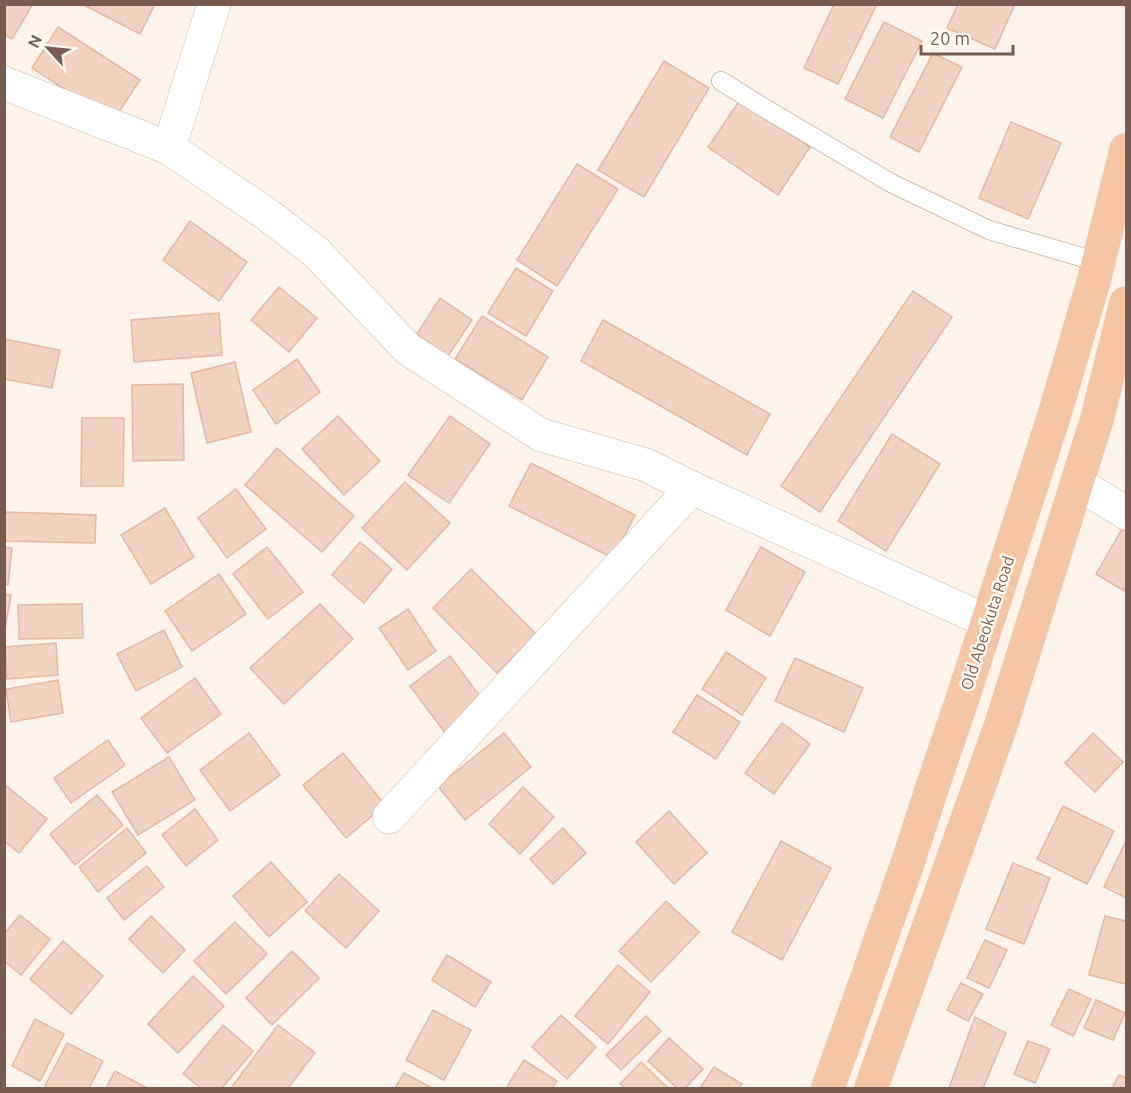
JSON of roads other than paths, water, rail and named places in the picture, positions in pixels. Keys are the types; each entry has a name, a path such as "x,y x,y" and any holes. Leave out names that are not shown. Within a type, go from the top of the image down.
{"highway":[{"name":"Old Abeokuta Road","path":"828,1089 908,865 1054,416 1098,262 1126,150"},
{"path":"871,1089 1001,725 1097,419 1126,303"}],"street":[{"path":"169,148 214,4"},
{"path":"4,83 169,148 268,215 316,252 408,349 541,435 646,465 987,621"},
{"path":"1077,483 1126,513"},
{"path":"389,817 692,488"}],"lane":[{"path":"721,81 891,183 989,230 1098,262"}]}
